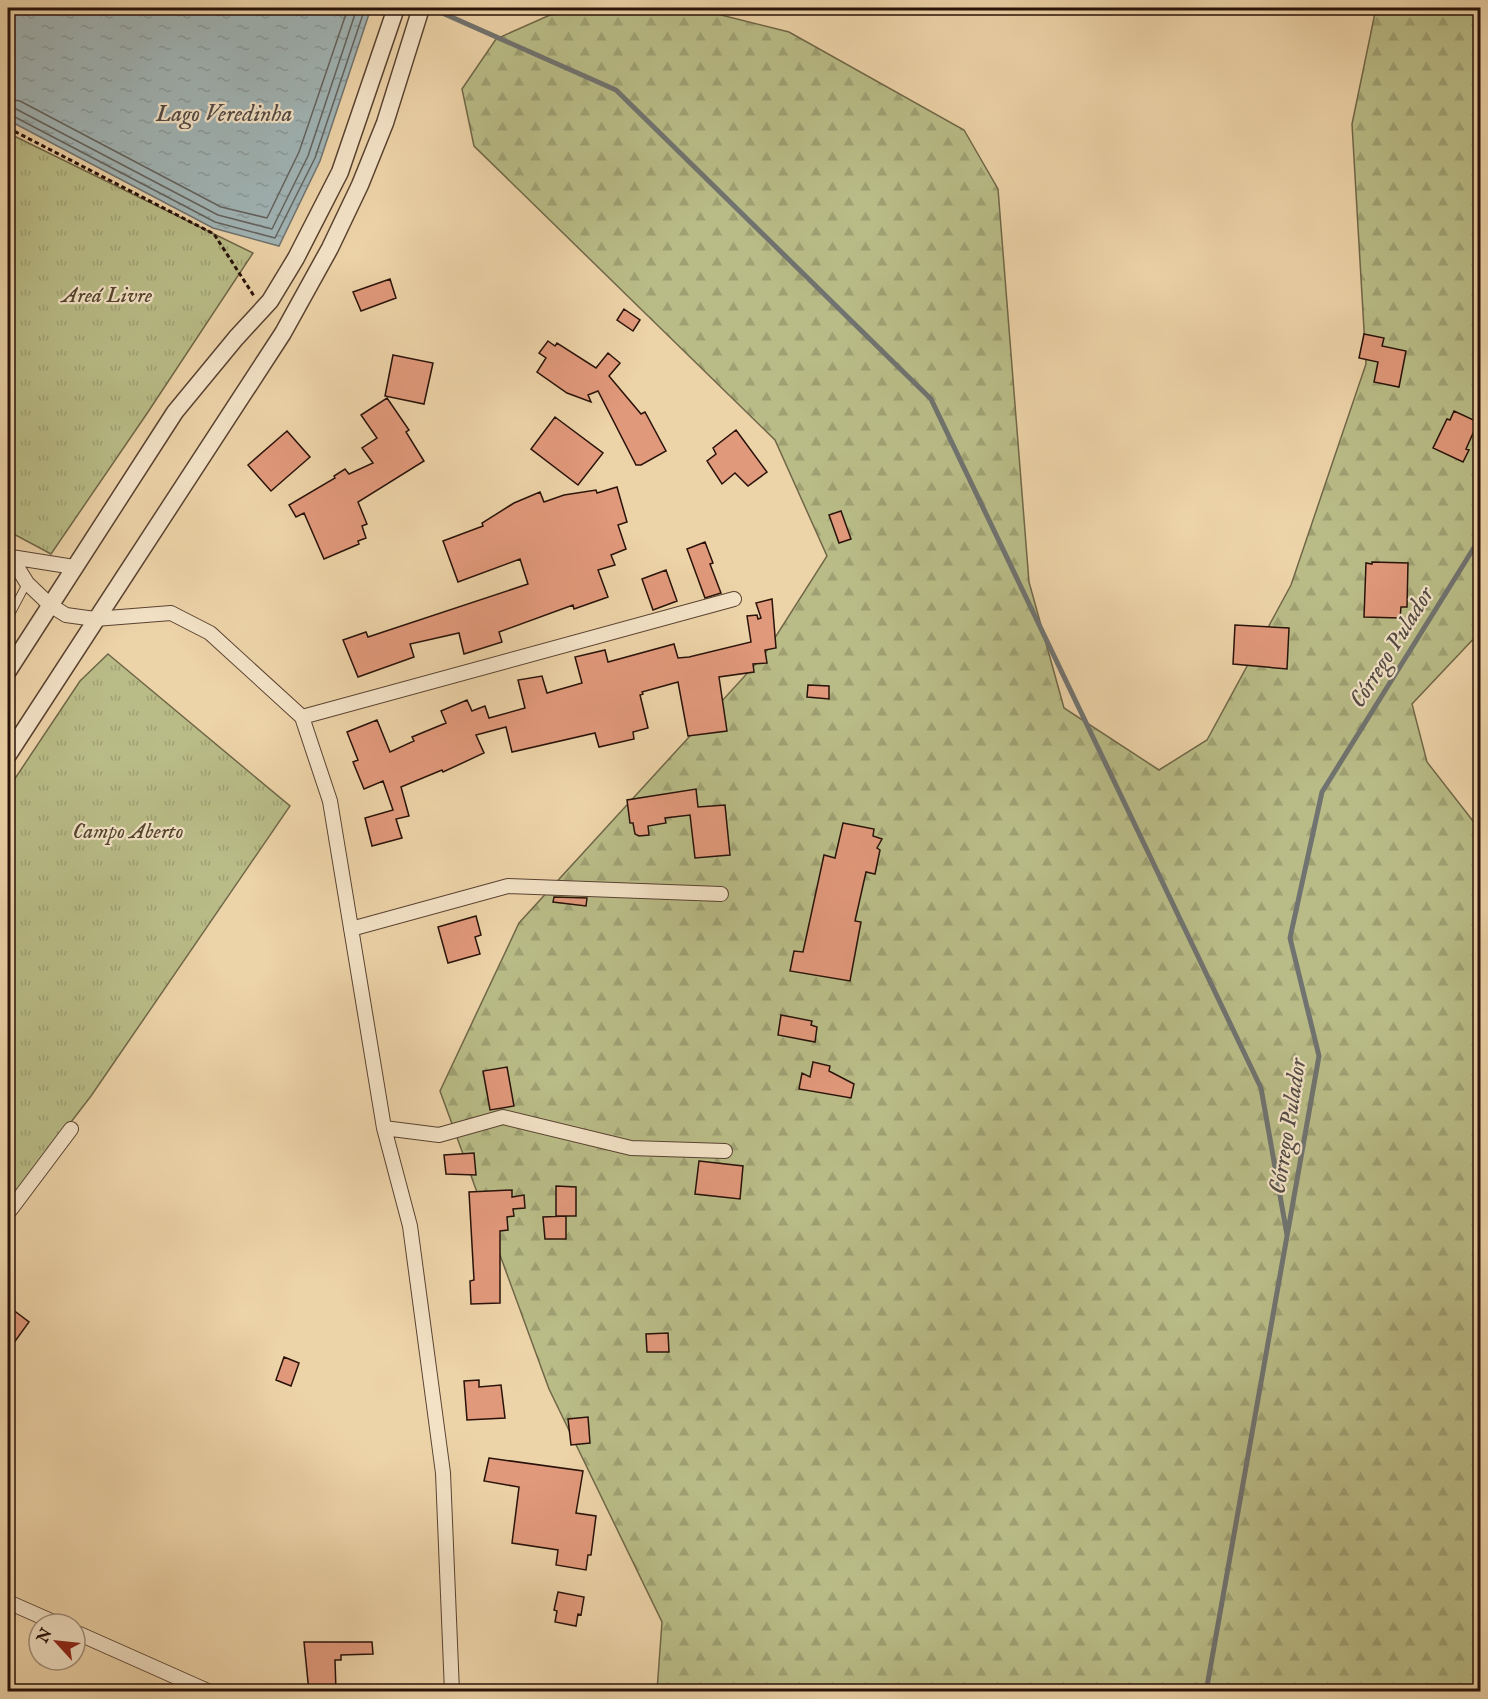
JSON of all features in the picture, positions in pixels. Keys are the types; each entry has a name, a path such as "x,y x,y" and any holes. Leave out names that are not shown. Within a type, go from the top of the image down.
{"street":[{"path":"8,671 175,412 270,301 296,258 340,172 396,8"},
{"path":"8,755 283,333 330,248 360,185 385,123 421,8"},
{"path":"9,556 74,567"},
{"path":"9,556 27,583 50,606 66,615 95,620 171,613 210,633 302,717 330,801 384,1128 410,1226 440,1436 446,1525 452,1692"},
{"path":"302,717 734,599"},
{"path":"351,929 508,886 721,894"},
{"path":"384,1128 439,1135 503,1117 631,1148 725,1151"},
{"path":"8,1213 71,1130"},
{"path":"8,1602 31,1612"},
{"path":"87,1637 210,1692"}],"lane":[{"path":"8,619 27,583"}],"path":[{"path":"8,128 214,234 252,297 261,290"}],"green space":[{"path":"610,8 693,8 789,32 964,130 998,189 1029,582 1064,708 1159,770 1207,740 1291,585 1366,364 1352,124 1376,8 1480,8 1480,632 1412,704 1427,762 1480,830 1480,1691 657,1691 662,1622 549,1389 440,1091 519,923 764,655 827,556 775,440 474,146 462,89 496,39 550,15"},
{"name":"Areá Livre","path":"8,133 253,253 51,554 8,531"},
{"name":"Campo Aberto","path":"108,654 290,806 91,1096 8,1204 8,789 80,681"}],"water":[{"name":"Lago Veredinha","path":"8,8 371,8 320,161 279,246 213,228 8,120"}],"building":[{"path":"390,279 396,298 361,311 353,292"},
{"path":"624,309 640,320 633,331 617,320"},
{"path":"1364,334 1384,338 1382,346 1406,351 1399,387 1374,382 1378,362 1359,358"},
{"path":"548,341 555,346 557,343 596,368 608,353 620,363 609,376 641,414 645,412 666,451 641,465 636,465 598,391 588,395 591,402 567,393 537,372 546,358 539,353"},
{"path":"393,355 433,363 424,404 385,396"},
{"path":"387,398 409,430 406,432 424,461 358,502 367,524 362,526 366,538 358,541 359,544 324,559 304,513 296,517 289,505 335,478 334,476 345,469 349,474 373,463 362,448 377,438 361,415"},
{"path":"1454,411 1478,422 1463,462 1433,448 1447,419 1450,420"},
{"path":"555,417 603,453 578,485 531,449"},
{"path":"736,430 767,472 748,486 735,473 722,484 707,461 716,454 713,448"},
{"path":"287,431 310,457 271,491 248,465"},
{"path":"617,487 627,522 618,525 626,549 611,555 615,565 598,570 608,597 574,609 573,605 499,632 502,642 464,654 459,633 410,644 414,657 358,677 343,640 366,632 368,637 528,584 520,559 458,582 443,541 483,526 482,523 514,503 540,492 544,502 564,495 596,490 597,493"},
{"path":"841,511 851,539 839,543 829,515"},
{"path":"705,542 713,563 710,564 721,593 705,598 687,549"},
{"path":"1372,562 1408,563 1407,607 1401,607 1400,618 1364,617 1366,563 1372,564"},
{"path":"666,570 677,601 653,610 642,579"},
{"path":"772,599 776,648 765,650 767,663 753,664 754,672 719,677 727,731 688,736 678,682 642,692 643,694 640,695 648,728 633,732 634,739 599,747 595,733 512,752 506,727 476,735 484,753 443,772 442,770 401,787 409,816 396,819 402,838 372,846 365,818 393,810 383,781 364,789 353,762 358,760 347,732 377,720 390,752 414,741 412,737 446,723 441,711 467,700 472,711 485,706 489,718 525,708 518,680 542,676 547,693 582,683 575,657 605,650 608,662 674,644 678,658 751,642 747,616 757,615 758,619 761,618 756,603"},
{"path":"1235,625 1289,628 1287,669 1233,664"},
{"path":"808,685 829,686 829,699 807,697"},
{"path":"696,789 698,807 725,805 730,855 695,858 690,815 665,818 666,823 648,826 649,835 635,834 633,823 630,823 627,800"},
{"path":"843,823 874,829 873,836 882,839 877,848 880,850 875,874 866,872 855,921 861,922 850,981 790,971 794,951 803,952 824,855 835,858"},
{"path":"554,897 587,898 586,906 553,902"},
{"path":"476,916 481,935 475,937 480,954 448,963 438,927"},
{"path":"781,1015 812,1021 811,1025 817,1027 815,1042 778,1035"},
{"path":"813,1062 830,1066 829,1071 854,1084 851,1098 799,1089 802,1073 810,1077"},
{"path":"507,1067 514,1106 490,1110 483,1071"},
{"path":"474,1153 476,1175 446,1174 444,1155"},
{"path":"699,1161 743,1166 740,1199 695,1194"},
{"path":"556,1186 576,1187 576,1216 556,1216"},
{"path":"512,1190 512,1197 524,1195 525,1208 513,1209 514,1216 507,1217 508,1230 500,1231 500,1303 471,1304 470,1281 474,1280 469,1192"},
{"path":"566,1216 566,1239 545,1239 543,1217"},
{"path":"8,1306 29,1322 8,1351"},
{"path":"668,1333 669,1352 647,1352 646,1334"},
{"path":"284,1357 299,1363 291,1386 276,1380"},
{"path":"479,1380 479,1387 501,1385 505,1418 467,1420 464,1381"},
{"path":"588,1417 590,1443 571,1445 568,1419"},
{"path":"489,1458 583,1471 576,1513 596,1516 591,1555 588,1555 586,1570 556,1565 558,1550 512,1543 519,1487 484,1481"},
{"path":"558,1592 584,1597 581,1615 578,1614 576,1626 555,1622 557,1611 554,1610"},
{"path":"304,1642 372,1642 373,1654 341,1655 341,1660 335,1660 336,1691 309,1692"}],"waterway":[{"path":"431,8 616,90 931,399 1261,1088 1287,1235"},
{"name":"Córrego Pulador","path":"1206,1692 1319,1056 1290,938 1322,792 1480,538"}]}
